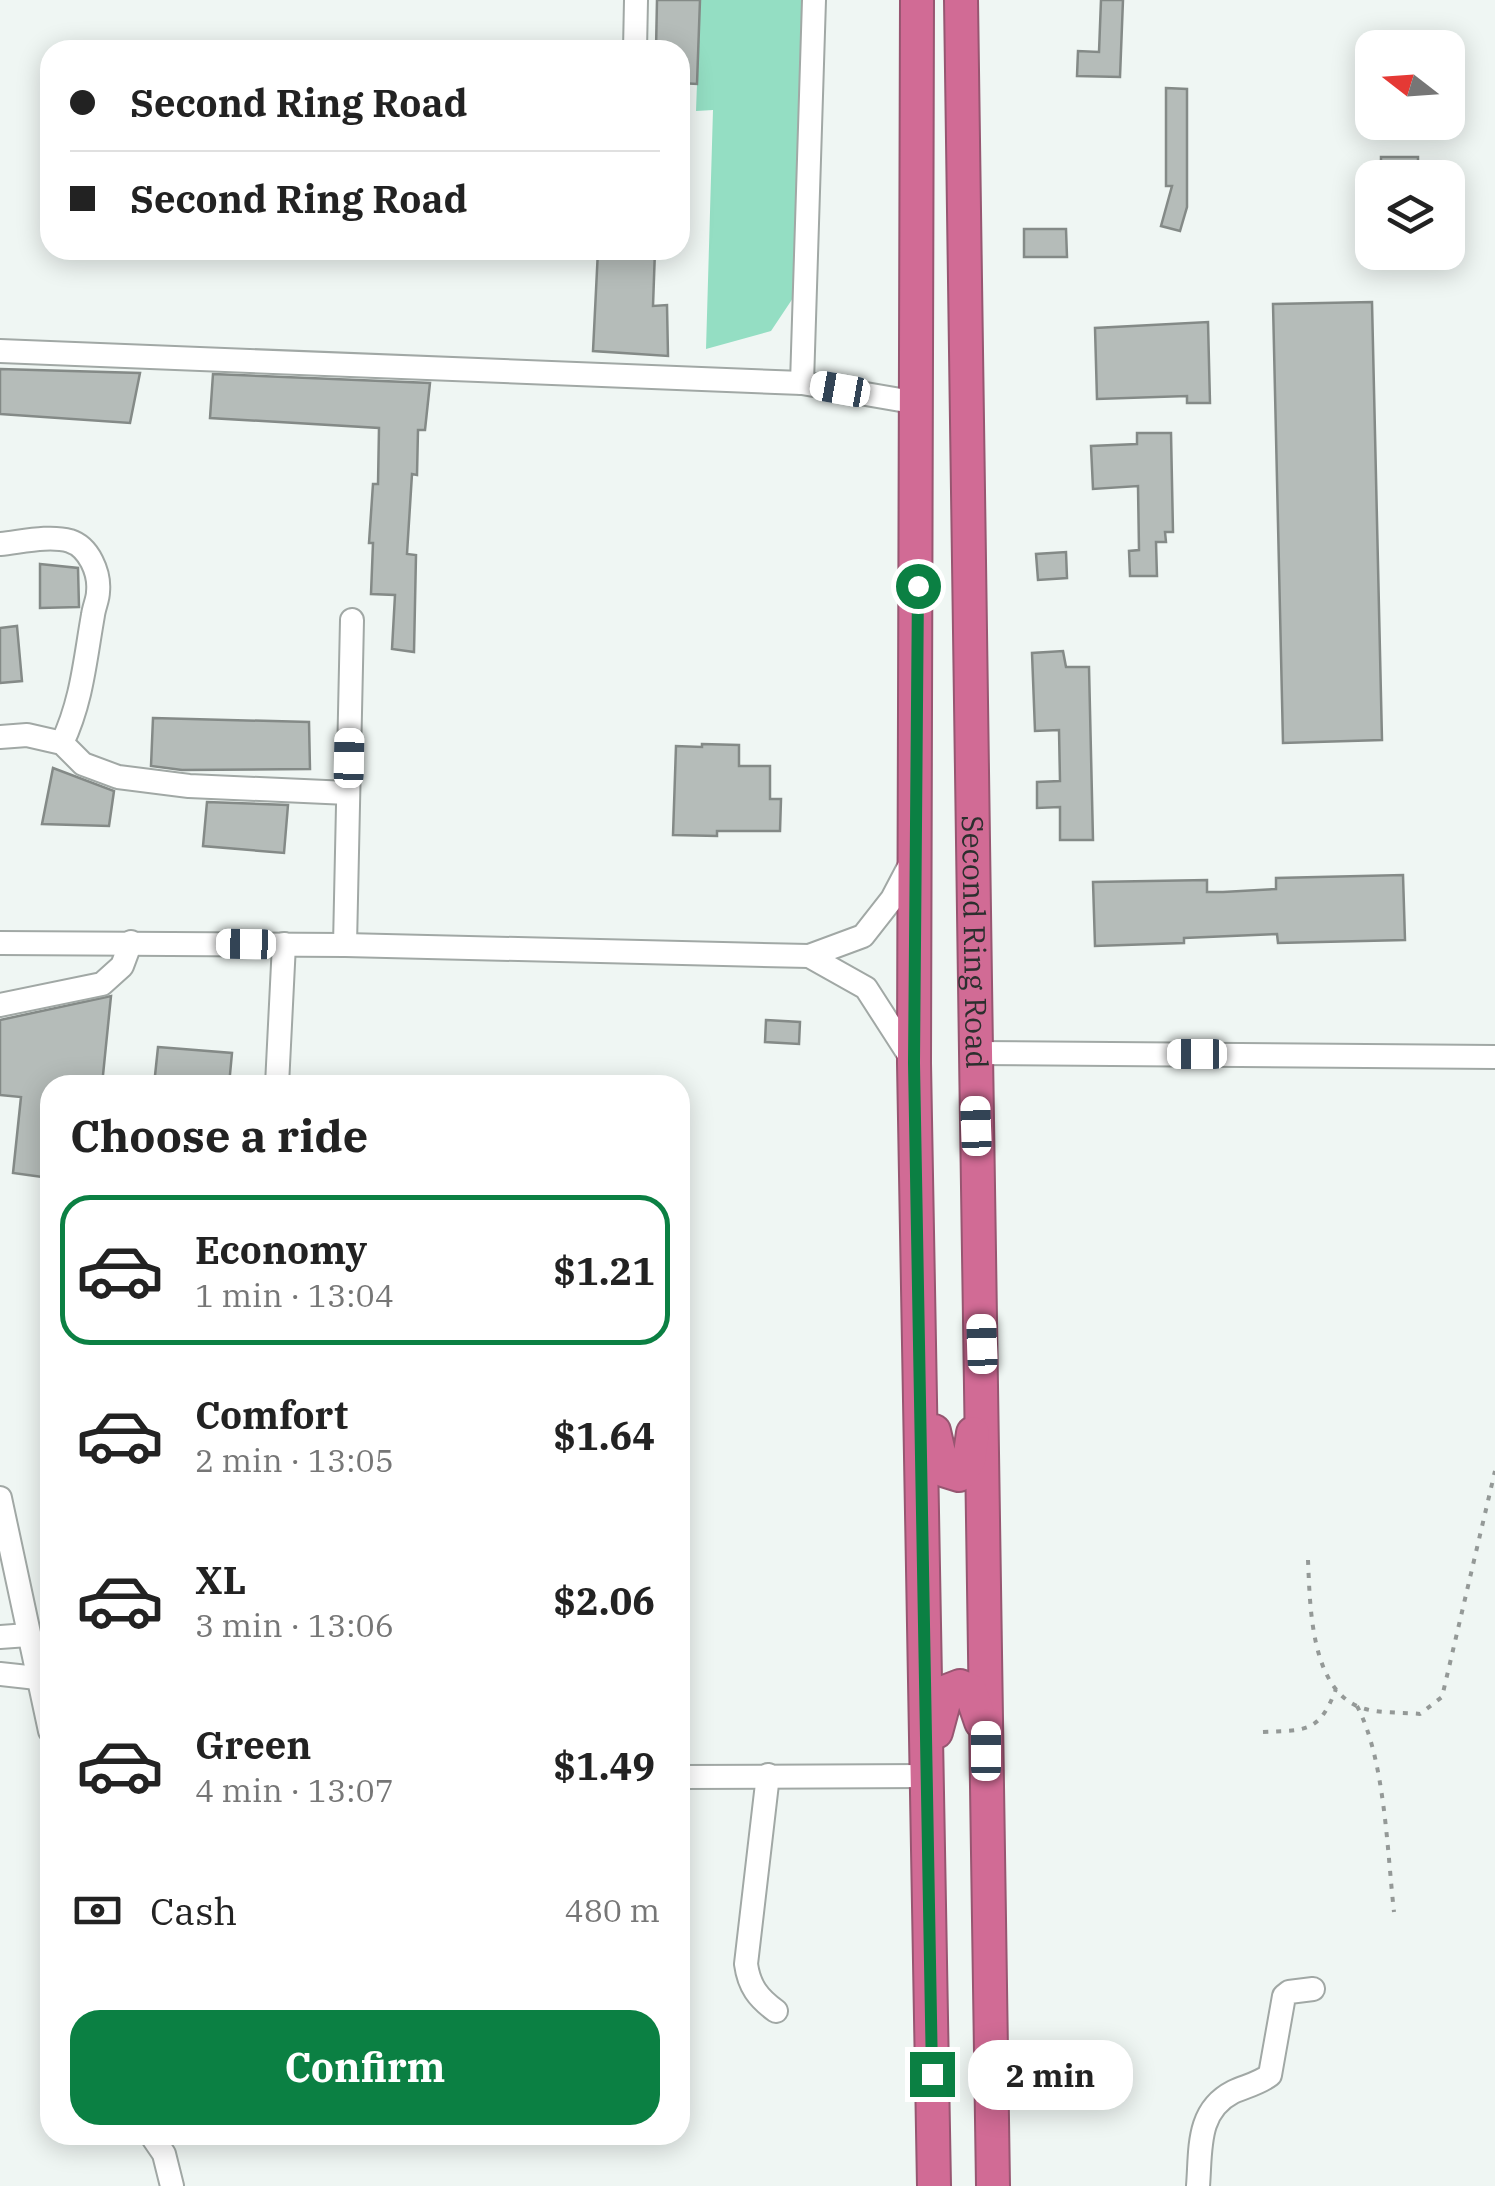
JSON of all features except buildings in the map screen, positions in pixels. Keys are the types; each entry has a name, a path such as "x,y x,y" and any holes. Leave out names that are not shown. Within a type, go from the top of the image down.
{"highway":[{"name":"Second Ring Road","path":"917,0 914,1063 934,2186"},
{"name":"Second Ring Road","path":"961,0 994,2186"},
{"path":"914,1063 925,1185 932,1412 943,1470 959,1475 968,1460 982,1380"},
{"path":"927,1776 947,1691 960,1686 970,1690 978,1706 986,1751"}],"street":[{"path":"635,40 636,0"},
{"path":"802,383 814,0"},
{"path":"0,352 802,383 918,402"},
{"path":"0,544 73,541 88,555 96,571 99,590 85,675 62,743"},
{"path":"345,945 352,620"},
{"path":"0,737 28,735 62,743 83,764 118,777 189,786 348,793"},
{"path":"0,943 284,944 809,956 863,936 892,899 914,856"},
{"path":"0,1006 102,984 122,966 132,942"},
{"path":"277,1075 284,944"},
{"path":"809,956 866,988 914,1063"},
{"path":"974,1053 1495,1056"},
{"path":"0,1498 40,1690"},
{"path":"0,1637 28,1635"},
{"path":"0,1674 37,1678"},
{"path":"768,1775 746,1964 751,1986 760,1999 776,2010"},
{"path":"690,1777 927,1776"},
{"path":"1198,2186 1208,2114 1220,2099 1270,2075 1284,1996 1313,1989"},
{"path":"158,2145 172,2186"}],"path":[{"path":"1357,1706 1420,1714 1442,1698 1495,1471"},
{"path":"1308,1560 1311,1629 1336,1689 1357,1706 1368,1728 1378,1776 1394,1912"},
{"path":"1264,1732 1304,1730 1326,1715 1336,1689"}],"green space":[{"path":"700,0 808,0 799,289 771,331 706,349 713,110 696,111"}],"route":[{"path":"918,586 914,1063 932,2074"}]}
